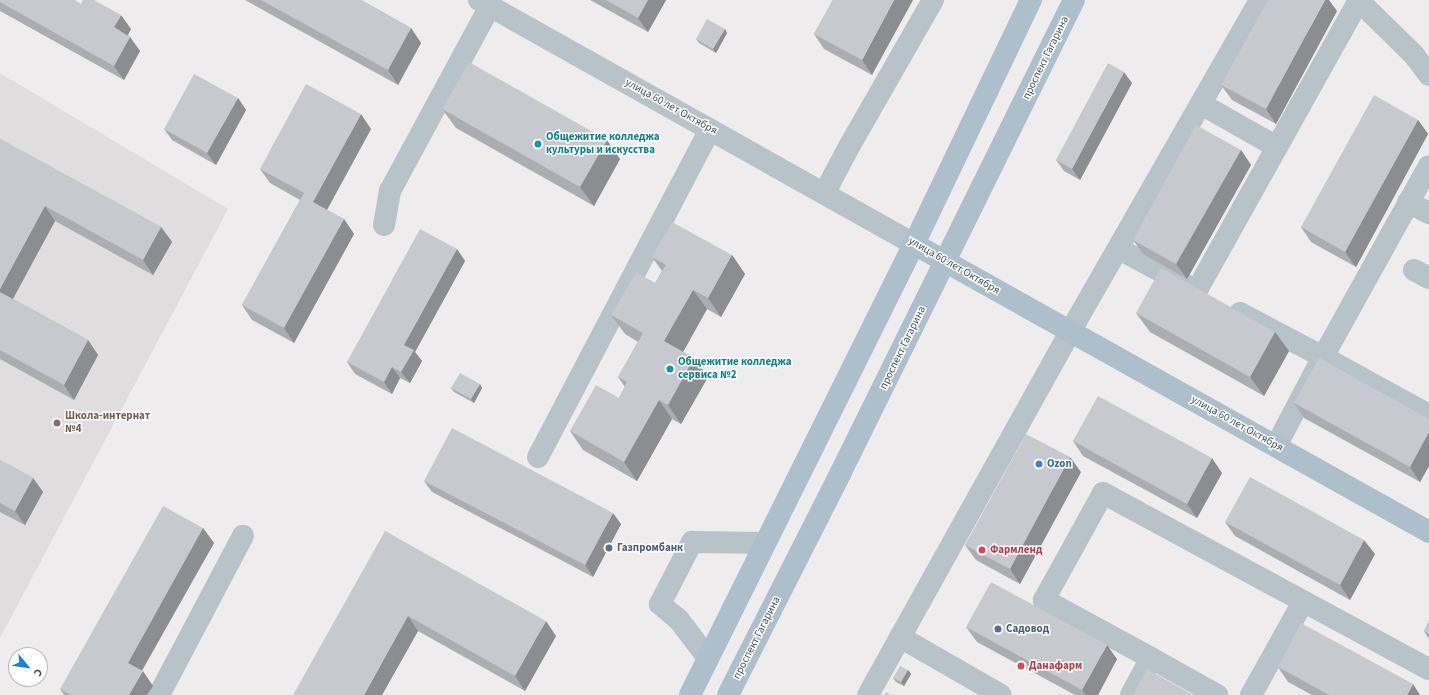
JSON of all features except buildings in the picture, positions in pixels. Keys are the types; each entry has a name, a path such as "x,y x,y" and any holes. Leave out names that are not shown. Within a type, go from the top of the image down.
{"main road":[{"path":"690,695 764,543 914,244 1031,0"},
{"name":"проспект Гагарина","path":"728,695 945,262 1074,0"},
{"name":"улица 60 лет Октября","path":"914,244 1429,532"}],"street":[{"path":"825,192 850,145 933,0"},
{"path":"868,695 1070,332 1119,249 1260,0"},
{"path":"1197,290 1359,0 1414,54 1429,75"},
{"path":"384,225 390,191 484,3"},
{"name":"улица 60 лет Октября","path":"484,3 825,192 914,244"},
{"path":"1201,104 1277,147"},
{"path":"538,457 710,129"},
{"path":"1276,446 1323,357 1429,166"},
{"path":"1408,202 1429,213"},
{"path":"1119,249 1323,357 1429,416"},
{"path":"1217,695 1044,600 1103,493 1429,669"},
{"path":"159,695 243,536"},
{"path":"708,658 679,620 660,604 692,542 764,543"},
{"path":"1252,695 1303,602"},
{"path":"900,637 991,693"},
{"path":"1131,695 1151,658"}],"shaded area":[{"name":"Школа-интернат №4","path":"0,73 228,209 0,638"}],"place":[{"name":"Общежитие колледжа культуры и искусства","path":"538,144"},
{"name":"Общежитие колледжа сервиса №2","path":"670,369"},
{"name":"Школа-интернат №4","path":"57,423"},
{"name":"Ozon","path":"1039,464"},
{"name":"Газпромбанк","path":"609,548"},
{"name":"Фармленд","path":"982,550"},
{"name":"Садовод","path":"998,629"},
{"name":"Данафарм","path":"1021,666"}]}
